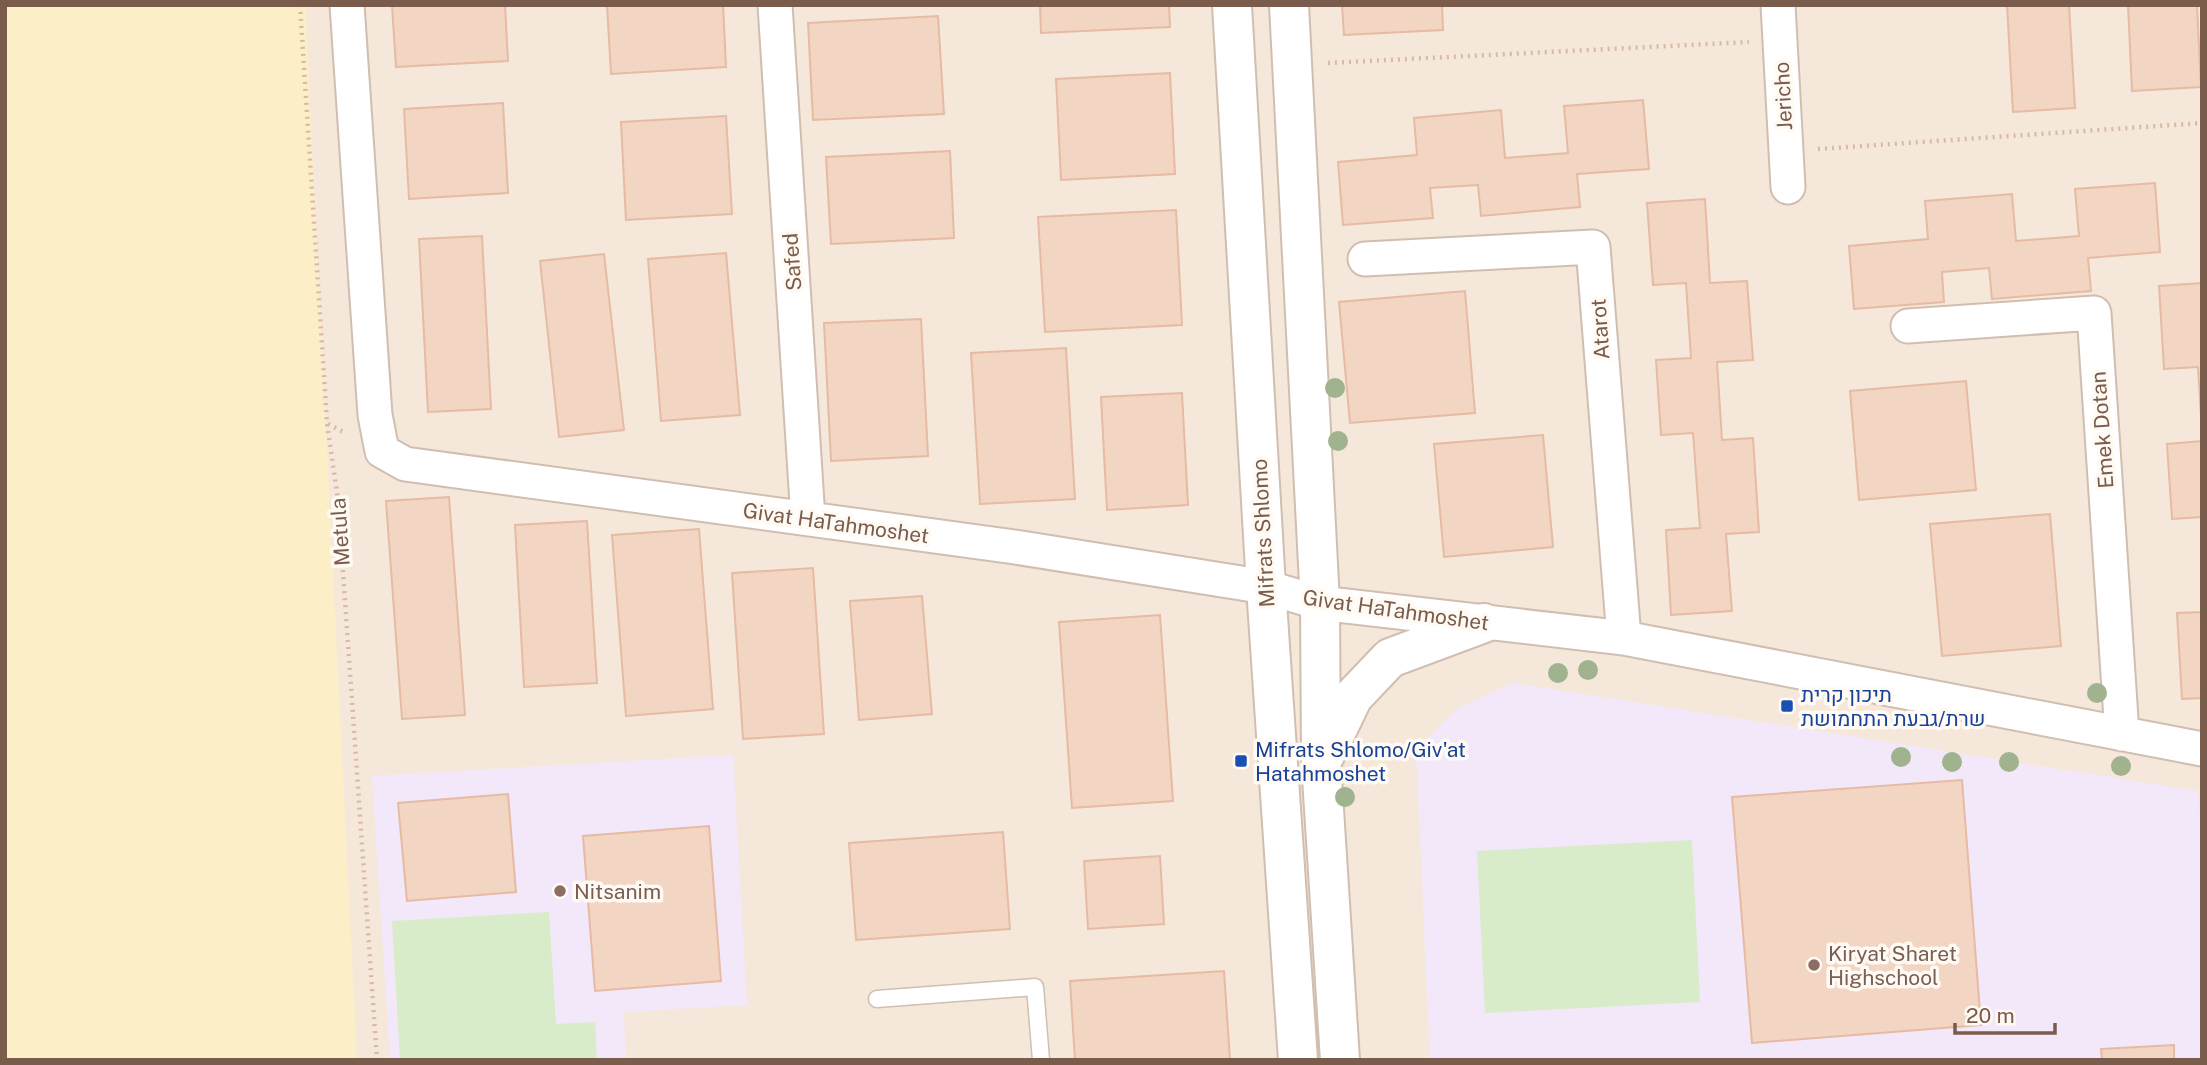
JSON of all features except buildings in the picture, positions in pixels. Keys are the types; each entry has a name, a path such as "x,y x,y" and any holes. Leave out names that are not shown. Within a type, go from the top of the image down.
{"street":[{"name":"Givat HaTahmoshet","path":"347,5 375,415 382,452 405,464 1015,547 1266,587 1320,603 1624,638 2202,749"},
{"name":"Safed","path":"775,5 808,519"},
{"name":"Mifrats Shlomo","path":"1232,5 1266,587 1298,1060"},
{"path":"1289,5 1320,603 1321,762 1340,1060"},
{"name":"Jericho","path":"1778,5 1788,187"},
{"name":"Atarot","path":"1365,259 1593,247 1624,638"},
{"name":"Emek Dotan","path":"1908,326 2094,313 2122,734"},
{"path":"1321,762 1353,697 1390,658 1484,623"}],"lane":[{"path":"877,999 1035,987 1041,1060"}],"path":[{"name":"Metula","path":"300,5 327,424 338,500 377,1060"},
{"path":"1292,65 1780,41"},
{"path":"1786,151 2202,123"}],"shaded area":[{"path":"5,5 2202,5 2202,1060 5,1060"},
{"name":"Kiryat Sharet Highschool","path":"1513,683 2198,791 2202,870 2202,1060 1430,1060 1416,751 1458,708"},
{"name":"Nitsanim","path":"733,755 747,1005 624,1012 626,1060 390,1060 372,776"}],"green space":[{"path":"1692,840 1700,1002 1485,1013 1477,851"},
{"path":"549,912 556,1024 595,1022 597,1060 400,1060 392,921"}],"sand":[{"path":"5,5 305,5 357,1060 5,1060"}],"place":[{"name":"תיכון קרית שרת/גבעת התחמושת","path":"1787,706"},
{"name":"Mifrats Shlomo/Giv'at Hatahmoshet","path":"1241,761"},
{"name":"Nitsanim","path":"560,891"},
{"name":"Kiryat Sharet Highschool","path":"1814,965"}]}
